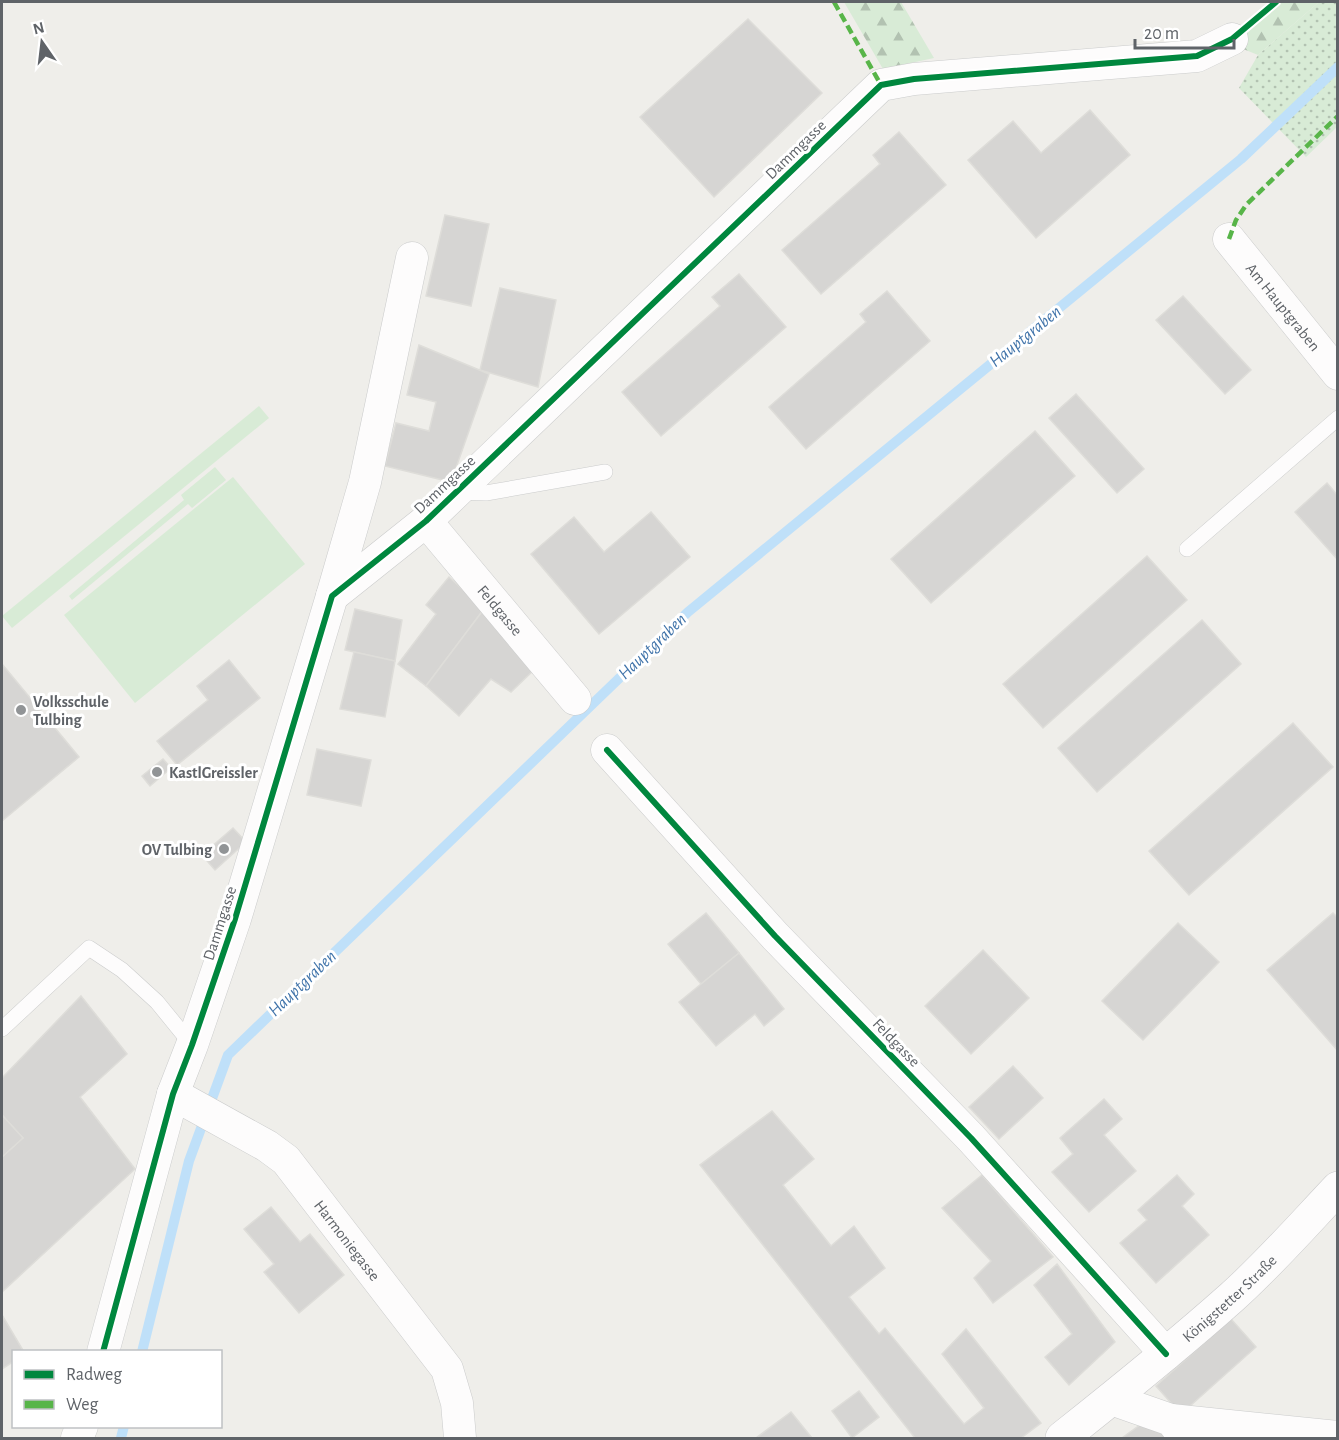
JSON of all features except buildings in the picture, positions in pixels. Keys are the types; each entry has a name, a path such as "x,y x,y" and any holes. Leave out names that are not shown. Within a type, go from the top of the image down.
{"main road":[{"name":"Königstetter Straße","path":"1062,1438 1234,1296 1338,1188"}],"street":[{"name":"Dammgasse","path":"333,596 426,521 881,86 914,79 1197,56 1232,39"},
{"name":"Am Hauptgraben","path":"1229,239 1338,374"},
{"name":"Dammgasse","path":"104,1350 185,1101 192,1045 235,919 333,596 365,482 412,258"},
{"name":"Feldgasse","path":"426,521 575,699"},
{"name":"Feldgasse","path":"607,750 774,936 971,1138 1166,1354"},
{"name":"Harmoniegasse","path":"185,1101 267,1146 286,1160 447,1369 457,1403 460,1438"},
{"path":"1111,1399 1179,1429 1338,1437"}],"lane":[{"path":"1187,549 1338,418"},
{"path":"455,492 486,493 604,472"},
{"path":"2,1029 88,948 122,970 157,1002 192,1045"}],"green space":[{"path":"844,2 901,2 934,58 883,69"},
{"path":"1282,2 1319,2 1258,55 1231,44"},
{"path":"1319,2 1337,2 1337,127 1306,157 1239,88 1258,55"},
{"path":"259,406 269,418 12,628 2,616"},
{"path":"215,467 226,480 192,508 188,504 72,600 69,596 184,500 181,495"},
{"path":"233,477 305,564 135,703 64,615"}],"waterway":[{"name":"Hauptgraben","path":"142,1350 189,1161 228,1055 688,612 1241,159 1338,67"},
{"name":"Hauptgraben","path":"121,1438 124,1428"}],"marked path":[{"path":"834,2 881,85"},
{"path":"1229,239 1236,220 1246,205 1338,116"}],"cycle path":[{"path":"104,1350 173,1094 235,919 332,596 426,521 881,85 914,79 1197,56 1232,39 1276,2"},
{"path":"607,750 775,936 971,1138 1166,1354"}],"place":[{"name":"Volksschule Tulbing","path":"21,710"},
{"name":"KastlGreissler","path":"157,772"},
{"name":"OV Tulbing","path":"224,849"}]}
